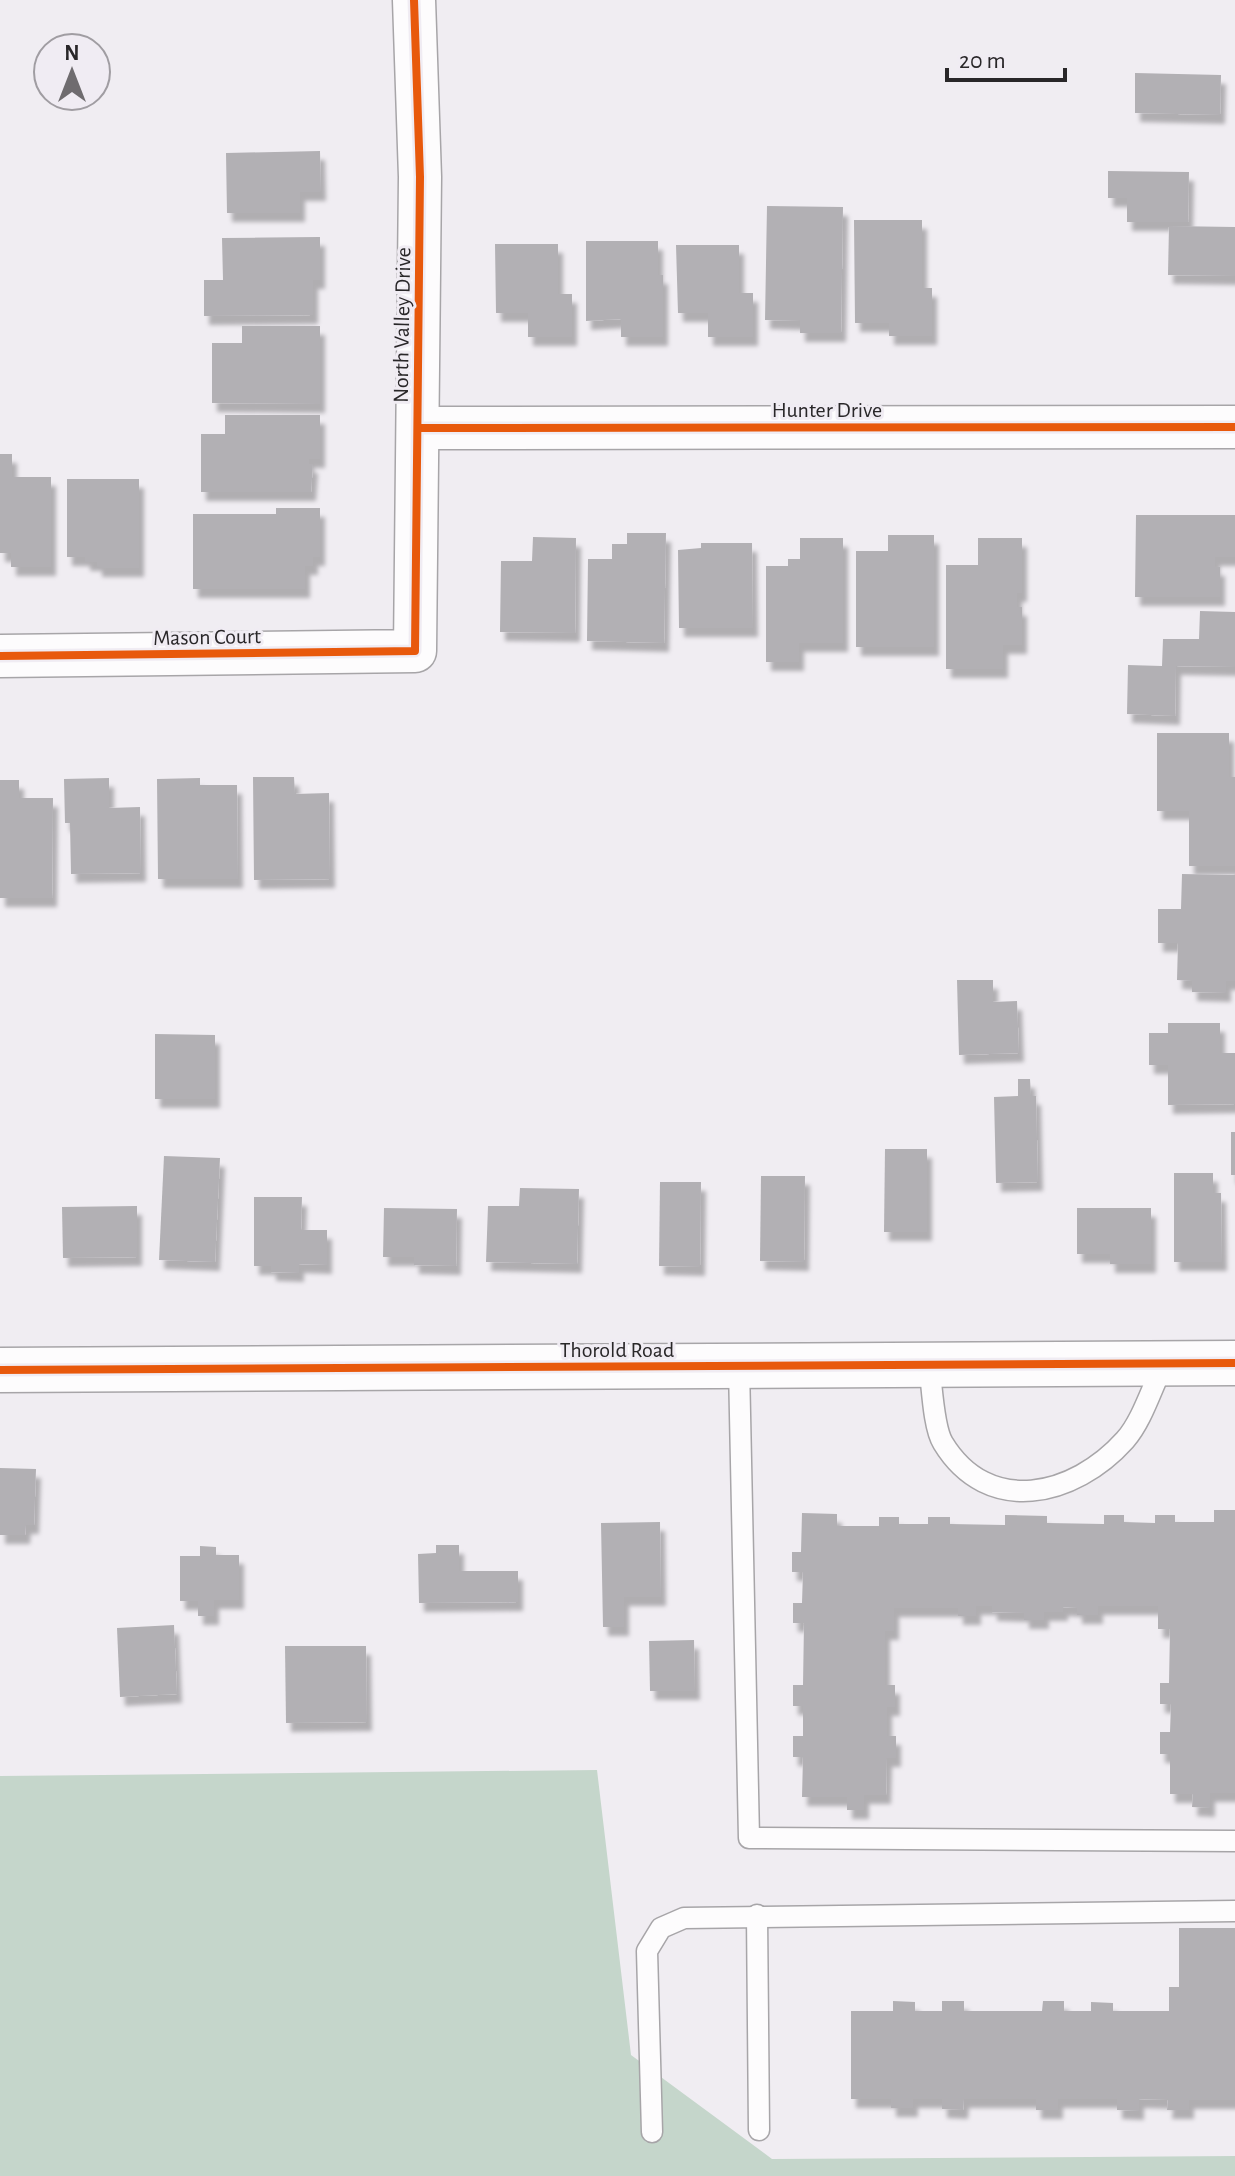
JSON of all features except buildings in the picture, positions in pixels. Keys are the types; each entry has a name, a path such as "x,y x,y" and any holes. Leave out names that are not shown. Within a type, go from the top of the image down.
{"street":[{"name":"North Valley Drive","path":"414,0 420,177 415,651"},
{"name":"Hunter Drive","path":"418,428 1235,427"},
{"name":"Mason Court","path":"0,656 415,651"},
{"name":"Thorold Road","path":"0,1370 1235,1363"}],"lane":[{"path":"929,1364 940,1440 957,1462 979,1480 1031,1492 1061,1487 1086,1474 1127,1438 1164,1363"},
{"path":"739,1367 749,1838 1235,1841"},
{"path":"652,2132 647,1951 661,1928 684,1918 1235,1911"},
{"path":"757,1915 759,2130"}],"green space":[{"path":"597,1770 631,2055 772,2159 1235,2156 1235,2176 0,2176 0,1776"}],"cycle path":[{"path":"0,656 415,651 420,177 414,0"},
{"path":"418,428 1235,427"},
{"path":"0,1370 1235,1363"}]}
